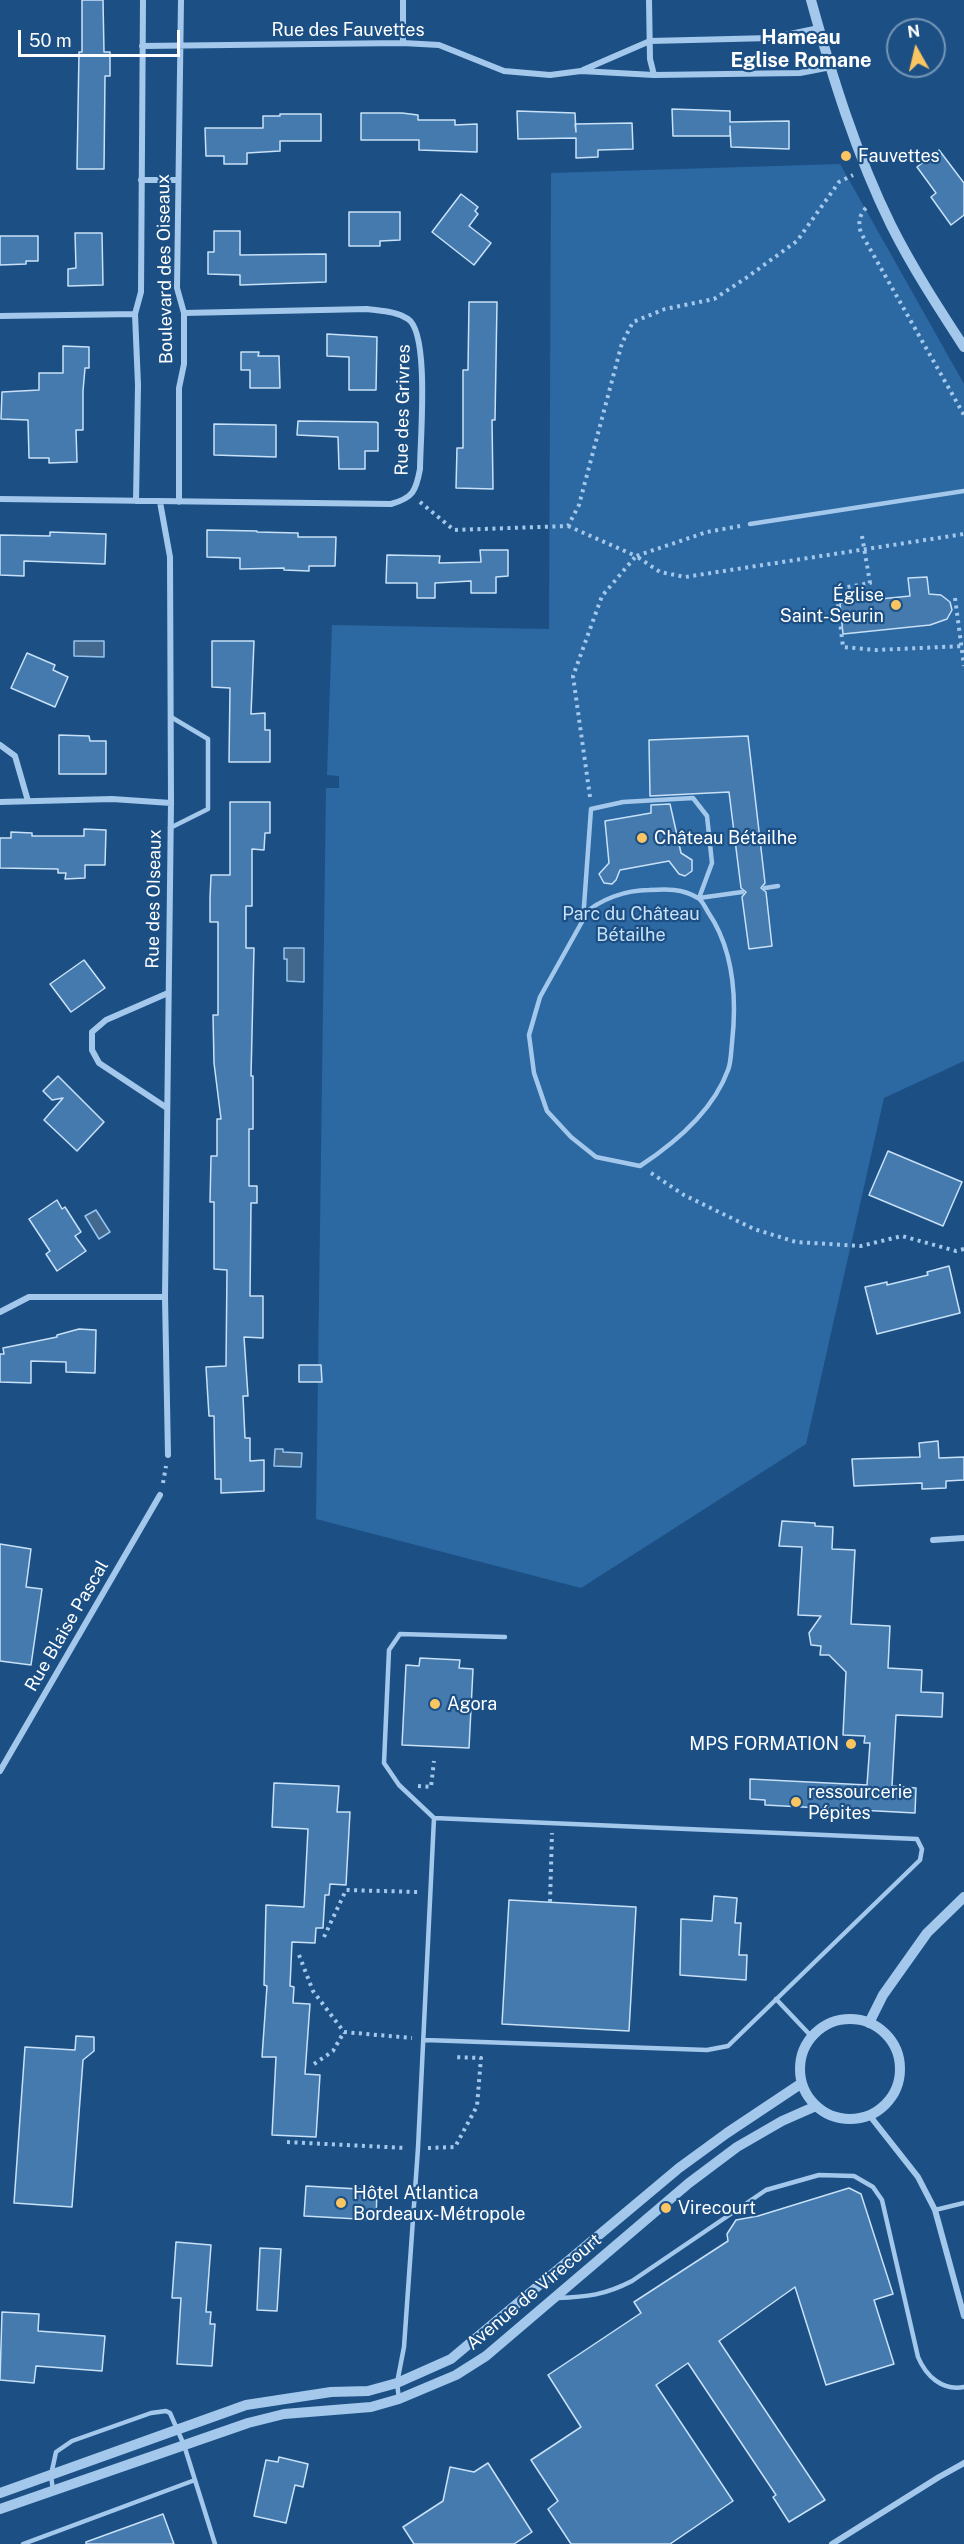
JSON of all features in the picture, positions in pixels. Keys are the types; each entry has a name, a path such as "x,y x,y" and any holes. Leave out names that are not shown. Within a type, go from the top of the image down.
{"street":[{"name":"Boulevard des Oiseaux","path":"136,501 138,385 135,314 141,292 143,0"},
{"name":"Boulevard des Oiseaux","path":"179,502 180,388 184,364 184,314 177,288 181,0"},
{"path":"403,0 403,44"},
{"path":"649,0 650,59 654,75"},
{"path":"812,0 831,67 880,201 914,266 964,347"},
{"name":"Rue des Fauvettes","path":"581,71 650,41 771,38 819,28"},
{"name":"Rue des Fauvettes","path":"142,46 440,45 504,71 550,75 581,71 654,75 800,73 831,67"},
{"path":"141,180 177,180"},
{"name":"Rue des Grivres","path":"0,499 391,504 407,500 417,486 420,469 422,359 419,337 410,320 392,312 367,309 184,314"},
{"path":"0,316 135,314"},
{"name":"Rue des OIseaux","path":"160,502 170,557 171,803 165,1297 168,1455"},
{"path":"0,745 15,756 28,801"},
{"path":"0,802 112,799 171,803"},
{"path":"167,1108 99,1063 92,1050 92,1032 106,1020 168,993"},
{"path":"0,1312 28,1297 165,1297"},
{"name":"Rue Blaise Pascal","path":"0,1772 160,1495"},
{"path":"933,1540 964,1538"},
{"path":"869,2023 883,1995 927,1933 964,1897"},
{"path":"854,2020 869,2023 884,2032 894,2045 900,2061 900,2078 894,2093 884,2106 870,2116 851,2120 832,2116 816,2106 807,2095 802,2083 801,2058 812,2037 824,2027 838,2021 854,2020"},
{"name":"Avenue de Virecourt","path":"0,2493 246,2405 331,2392 368,2391 397,2383 451,2360 679,2168 802,2083"},
{"name":"Avenue de Virecourt","path":"0,2509 248,2423 284,2414 371,2407 399,2399 456,2375 486,2356 689,2183 737,2147 782,2121 816,2106"},
{"path":"870,2116 918,2177 935,2210 964,2316"},
{"path":"832,2544 939,2476 964,2463"}],"lane":[{"path":"750,524 964,491"},
{"path":"170,716 208,740 208,809 170,828"},
{"path":"693,798 707,816 712,863 699,898 717,925 727,952 734,983 734,1030 729,1070 706,1108 670,1146 640,1166 596,1157 571,1137 547,1111 534,1073 529,1035 540,998 565,955 583,915 591,809 623,802 693,798"},
{"path":"765,888 778,886"},
{"path":"583,915 594,905 634,890 676,889 699,898 741,892"},
{"path":"425,2040 707,2050 728,2046 920,1860 922,1849 917,1839 434,1818 399,1785 384,1763 389,1650 400,1634 505,1637"},
{"path":"399,2399 397,2383 404,2347 411,2265 425,2040 434,1818"},
{"path":"776,1999 812,2037"},
{"path":"554,2298 590,2297 612,2291 632,2281 766,2190 819,2175 854,2176 873,2187 882,2200 918,2357 924,2370 939,2384 957,2388 964,2387"},
{"path":"935,2210 964,2203"},
{"path":"52,2491 51,2475 56,2452 72,2441 161,2411 170,2414 178,2430 215,2544"},
{"path":"23,2544 195,2480"}],"path":[{"path":"568,525 579,505 622,343 633,322 664,309 714,299 797,241 839,182 867,168"},
{"path":"880,201 867,206 861,213 859,221 861,233 964,415"},
{"path":"411,494 454,530 568,525 636,556 660,572 685,577 964,534"},
{"path":"591,809 573,676 602,596 636,556 707,532 750,524"},
{"path":"862,536 870,583 836,589 843,647 876,650 963,646"},
{"path":"955,598 964,666"},
{"path":"640,1166 684,1195 754,1228 796,1242 861,1245 902,1236 956,1251 964,1249"},
{"path":"160,1495 168,1455"},
{"path":"399,1785 431,1787 434,1761"},
{"path":"550,1902 552,1824"},
{"path":"324,1937 346,1890 431,1892"},
{"path":"298,1955 313,1991 344,2032 425,2040"},
{"path":"314,2064 333,2051 344,2032"}],"green space":[{"name":"Parc du Château Bétailhe","path":"840,164 964,384 964,1061 884,1098 806,1444 581,1588 316,1519 326,788 339,788 339,776 327,775 332,625 549,629 551,173","holes":["927,577 930,596 941,597 949,601 952,609 947,619 928,623 928,626 843,634 840,604 910,596 909,579"]}],"shaded area":[{"path":"74,641 104,641 104,657 74,656"},
{"path":"284,948 304,948 304,982 287,981 287,959 284,959"},
{"path":"96,1210 110,1232 99,1239 85,1216"},
{"path":"275,1449 302,1453 301,1467 274,1466"}],"building":[{"path":"82,0 103,0 104,52 110,52 110,76 105,76 104,169 77,169"},
{"path":"672,109 730,111 730,122 789,121 789,149 731,147 730,126 730,136 673,136"},
{"path":"517,111 575,113 576,124 632,123 633,149 598,150 598,157 576,158 576,138 518,139"},
{"path":"361,113 402,113 418,115 418,120 455,120 455,125 477,124 477,152 419,150 419,140 361,140"},
{"path":"280,114 321,114 321,141 280,141 280,151 247,153 247,164 224,164 224,156 206,156 205,128 263,128 263,116 280,116"},
{"path":"939,150 964,183 964,215 951,225 931,197 936,193 917,167"},
{"path":"461,194 478,207 475,211 478,214 469,226 491,243 474,265 432,232"},
{"path":"349,212 400,212 400,240 380,241 380,246 349,246"},
{"path":"214,231 240,231 240,255 326,254 326,282 240,285 240,275 208,274 208,252 214,252"},
{"path":"75,233 102,233 103,285 68,286 68,269 76,268"},
{"path":"0,236 38,236 38,261 0,265"},
{"path":"469,302 497,302 495,420 492,420 493,489 456,488 457,448 463,448 463,370 468,370"},
{"path":"327,334 377,337 376,390 349,390 349,357 327,356"},
{"path":"63,346 89,347 89,368 85,368 83,391 83,430 76,430 77,462 49,463 49,458 29,458 28,420 1,419 2,392 39,390 39,373 63,373"},
{"path":"241,352 259,352 258,356 279,356 280,388 250,388 250,370 241,370"},
{"path":"298,421 376,422 378,423 378,451 365,451 365,469 339,469 338,437 297,435"},
{"path":"214,424 276,425 276,457 214,455"},
{"path":"207,530 298,533 298,537 336,537 335,566 309,566 309,571 284,570 284,568 240,569 240,558 207,557"},
{"path":"50,532 106,534 105,564 24,561 24,576 0,575 0,535 50,536"},
{"path":"480,550 508,550 508,576 496,577 496,593 471,593 471,581 435,583 435,598 417,598 417,583 386,583 387,555 440,556 439,563 481,562"},
{"name":"Église Saint-Seurin","path":"927,577 929,594 941,595 950,602 952,610 947,619 930,625 843,634 840,603 910,596 908,578"},
{"path":"212,641 254,641 251,714 265,713 265,730 270,730 270,762 229,762 230,688 212,687"},
{"path":"27,653 55,665 53,670 68,677 55,707 11,688"},
{"path":"59,735 89,736 90,741 106,741 106,774 59,774"},
{"path":"748,736 765,883 761,888 766,892 772,946 749,949 742,897 746,892 741,888 729,792 650,796 649,740"},
{"path":"230,802 270,802 270,833 265,833 264,850 252,849 252,906 246,906 246,948 254,948 251,1076 253,1076 253,1129 249,1129 249,1186 257,1186 257,1203 251,1203 250,1296 263,1296 263,1338 244,1337 248,1396 243,1396 245,1438 250,1438 250,1461 264,1460 264,1491 221,1493 221,1479 215,1479 214,1416 209,1416 206,1367 226,1366 227,1270 214,1269 214,1202 210,1202 211,1156 217,1156 217,1119 221,1119 214,1063 213,1015 218,1015 218,922 210,922 210,898 211,875 230,875"},
{"name":"Château Bétailhe","path":"670,804 681,853 692,860 692,871 685,876 679,874 669,861 620,870 612,884 604,883 599,874 609,863 605,821 651,813 651,805"},
{"path":"84,829 106,830 105,865 85,865 85,878 65,879 66,873 58,873 58,869 0,868 0,838 11,838 11,832 32,833 32,836 84,836"},
{"path":"84,960 105,988 71,1012 50,984"},
{"path":"58,1076 104,1122 77,1151 44,1120 63,1098 52,1100 43,1091"},
{"path":"888,1151 962,1182 943,1226 869,1195"},
{"path":"57,1200 62,1209 65,1207 81,1232 75,1236 86,1251 57,1271 46,1254 50,1251 29,1219"},
{"path":"949,1266 960,1313 877,1334 865,1287 887,1282 887,1285 928,1275 927,1272"},
{"path":"79,1329 96,1330 95,1373 66,1372 66,1362 31,1361 31,1383 0,1382 0,1354 4,1354 3,1348 57,1337 57,1335"},
{"path":"299,1365 321,1365 322,1382 299,1382"},
{"path":"938,1441 939,1458 964,1457 964,1480 946,1481 946,1488 922,1489 922,1483 854,1486 852,1459 920,1457 919,1443"},
{"path":"782,1521 815,1523 815,1526 833,1527 832,1549 855,1550 851,1624 890,1626 888,1668 922,1670 921,1692 943,1693 942,1717 896,1715 892,1786 916,1788 915,1813 765,1805 765,1800 750,1799 750,1779 867,1785 870,1743 864,1743 865,1736 843,1735 846,1672 829,1655 820,1655 821,1646 811,1645 809,1633 821,1616 798,1615 802,1547 779,1546"},
{"path":"0,1544 31,1549 26,1587 42,1589 31,1665 0,1661"},
{"name":"Agora","path":"420,1658 460,1660 459,1668 473,1669 469,1748 402,1745 406,1665 419,1666"},
{"path":"274,1783 339,1786 337,1812 350,1812 346,1885 330,1884 329,1895 325,1895 323,1928 316,1928 315,1943 292,1942 290,1986 294,1987 293,2003 310,2004 305,2074 320,2075 316,2137 272,2135 276,2057 262,2057 267,1986 264,1985 266,1905 304,1907 308,1829 272,1827"},
{"path":"714,1896 737,1898 735,1923 741,1923 739,1955 747,1955 746,1980 680,1975 681,1919 712,1921"},
{"path":"509,1900 636,1907 629,2031 502,2024"},
{"path":"76,2036 94,2037 94,2051 83,2060 72,2207 14,2203 25,2047 75,2050"},
{"name":"Hôtel Atlantica Bordeaux-Métropole","path":"306,2186 377,2190 376,2220 304,2216"},
{"path":"849,2188 861,2194 893,2294 874,2300 894,2364 826,2385 795,2287 719,2341 825,2500 789,2522 773,2497 776,2495 688,2363 656,2385 733,2501 670,2544 571,2544 548,2509 558,2501 531,2460 581,2427 548,2375 641,2313 634,2302 728,2241 727,2234 736,2220 758,2216"},
{"path":"176,2242 211,2245 206,2312 211,2312 210,2324 215,2324 212,2366 177,2364 181,2298 172,2298"},
{"path":"260,2248 281,2249 277,2311 257,2310"},
{"path":"2,2312 39,2314 38,2331 105,2336 102,2371 36,2366 34,2383 0,2380"},
{"path":"279,2457 308,2464 303,2487 295,2485 286,2523 254,2516 266,2460 278,2462"},
{"path":"488,2463 532,2532 514,2544 414,2544 403,2527 443,2501 450,2467 474,2472"},
{"path":"163,2514 174,2544 86,2544 86,2542"}],"place":[{"name":"Fauvettes","path":"846,156"},
{"name":"Église Saint-Seurin","path":"896,605"},
{"name":"Château Bétailhe","path":"642,838"},
{"name":"Agora","path":"435,1704"},
{"name":"MPS FORMATION","path":"851,1744"},
{"name":"ressourcerie Pépites","path":"796,1802"},
{"name":"Hôtel Atlantica Bordeaux-Métropole","path":"341,2203"},
{"name":"Virecourt","path":"666,2208"}],"district":[{"name":"Hameau Eglise Romane","path":"801,50"}]}
